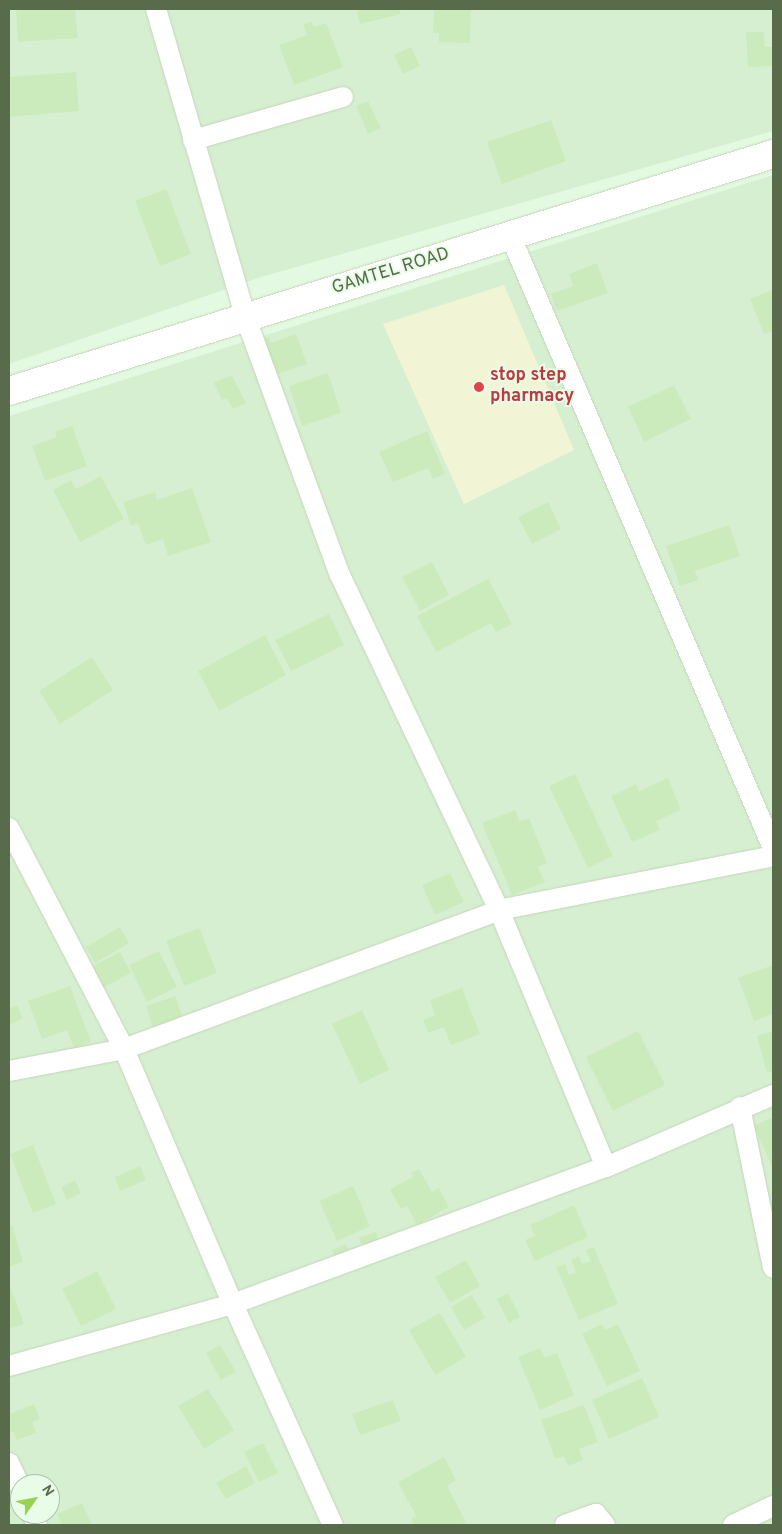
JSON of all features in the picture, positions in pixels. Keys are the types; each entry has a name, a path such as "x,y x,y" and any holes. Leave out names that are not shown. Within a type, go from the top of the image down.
{"street":[{"path":"156,9 246,316 340,575 499,910 606,1167"},
{"path":"193,140 343,97"},
{"name":"GAMTEL ROAD","path":"9,391 773,154"},
{"path":"510,235 773,848"},
{"path":"9,828 124,1049 232,1304 333,1525"},
{"path":"9,1071 124,1049 499,910 773,856"},
{"path":"9,1366 232,1304 606,1167 740,1107 773,1095"},
{"path":"740,1107 773,1268"},
{"path":"9,1462 14,1474"},
{"path":"733,1525 773,1506"},
{"path":"565,1525 596,1514 605,1525"}],"shaded area":[{"path":"9,9 773,9 773,131 258,278 9,364"},
{"path":"773,175 773,1525 9,1525 9,416"},
{"name":"stop step pharmacy","path":"504,285 574,450 464,504 383,324"}],"building":[{"path":"16,9 75,9 78,38 18,42"},
{"path":"365,9 399,9 401,14 360,24 357,11"},
{"path":"434,9 471,9 470,43 439,42 439,33 433,33"},
{"path":"311,21 314,27 326,23 343,67 294,85 279,45 307,35 303,25"},
{"path":"746,32 764,32 765,47 773,47 773,66 748,67"},
{"path":"411,47 420,66 403,74 394,55"},
{"path":"76,72 79,111 9,117 9,77"},
{"path":"368,101 381,128 368,134 356,106"},
{"path":"551,120 566,161 502,184 487,142"},
{"path":"166,189 191,254 160,266 135,201"},
{"path":"597,263 608,293 557,311 551,294 573,286 569,274"},
{"path":"773,290 773,331 764,334 750,299"},
{"path":"296,334 307,364 271,376 258,341 269,337 271,343"},
{"path":"328,373 341,413 302,426 289,386"},
{"path":"232,375 246,403 233,409 227,398 222,400 214,383"},
{"path":"674,385 691,419 644,442 628,407"},
{"path":"72,426 87,466 45,481 32,446 57,437 55,432"},
{"path":"427,431 445,474 433,479 428,468 393,482 379,452"},
{"path":"101,476 124,519 80,542 53,490 71,480 76,489"},
{"path":"192,488 211,542 168,556 163,539 146,545 138,523 131,526 123,502 155,492 157,500"},
{"path":"548,502 561,529 532,544 518,517"},
{"path":"729,525 740,556 695,571 698,580 680,586 666,546"},
{"path":"432,562 449,595 420,611 402,577"},
{"path":"488,579 512,624 496,632 491,623 436,652 417,616"},
{"path":"329,614 344,645 291,671 275,640"},
{"path":"265,635 286,675 219,711 198,671"},
{"path":"92,657 113,690 60,724 39,691"},
{"path":"575,774 613,856 588,868 549,786"},
{"path":"668,778 681,810 656,821 660,830 632,842 611,796 636,784 639,791"},
{"path":"515,810 520,821 529,818 547,863 538,867 545,882 512,895 482,823"},
{"path":"450,873 464,902 435,915 422,885"},
{"path":"120,927 129,943 95,963 86,947"},
{"path":"199,928 217,973 184,986 166,941"},
{"path":"159,951 177,987 147,1002 129,965"},
{"path":"120,952 131,973 102,988 91,967"},
{"path":"773,965 773,1014 754,1021 738,978"},
{"path":"70,986 91,1042 74,1048 67,1030 42,1039 28,1001"},
{"path":"462,988 480,1034 451,1045 444,1027 428,1033 423,1020 435,1015 430,1000"},
{"path":"175,996 183,1018 153,1028 146,1006"},
{"path":"17,1005 23,1018 9,1025 9,1009"},
{"path":"362,1010 389,1070 360,1084 332,1024"},
{"path":"638,1031 665,1085 613,1111 586,1057"},
{"path":"773,1031 773,1071 767,1073 757,1036"},
{"path":"773,1117 773,1169 754,1126"},
{"path":"33,1145 56,1204 33,1213 10,1154"},
{"path":"140,1166 146,1180 120,1191 115,1177"},
{"path":"419,1169 432,1192 439,1188 449,1207 417,1225 407,1206 401,1209 390,1189 413,1177 411,1173"},
{"path":"75,1180 81,1193 67,1200 61,1187"},
{"path":"353,1186 370,1226 337,1241 319,1201"},
{"path":"574,1205 588,1237 535,1261 525,1240 535,1236 530,1225"},
{"path":"12,1225 23,1262 9,1267 9,1226"},
{"path":"376,1232 381,1246 364,1252 359,1238"},
{"path":"346,1244 351,1254 337,1261 332,1250"},
{"path":"594,1247 618,1304 579,1320 556,1267 565,1264 569,1275 576,1272 571,1260 579,1256 582,1264 591,1261 586,1250"},
{"path":"466,1260 480,1286 450,1303 435,1277"},
{"path":"97,1271 116,1309 81,1326 62,1289"},
{"path":"9,1283 24,1324 9,1329"},
{"path":"508,1293 520,1317 509,1323 497,1299"},
{"path":"472,1295 485,1318 464,1330 451,1307"},
{"path":"440,1313 466,1357 435,1375 409,1330"},
{"path":"602,1324 605,1330 618,1324 640,1371 607,1386 582,1334"},
{"path":"220,1345 236,1372 221,1380 206,1353"},
{"path":"540,1348 545,1358 557,1353 574,1395 540,1410 518,1357"},
{"path":"642,1378 659,1417 609,1439 592,1400"},
{"path":"208,1389 234,1430 204,1449 178,1406"},
{"path":"393,1400 401,1421 360,1435 352,1414"},
{"path":"34,1404 40,1419 32,1422 36,1433 17,1440 13,1431 9,1433 9,1414"},
{"path":"584,1405 598,1442 579,1449 583,1460 568,1466 564,1456 555,1459 541,1420"},
{"path":"263,1443 278,1473 259,1482 244,1452"},
{"path":"444,1457 456,1480 447,1486 466,1522 461,1525 414,1525 411,1519 416,1516 398,1482"},
{"path":"246,1466 255,1483 226,1499 216,1483"},
{"path":"82,1503 92,1525 62,1525 60,1513"}],"place":[{"name":"stop step pharmacy","path":"479,387"}]}
